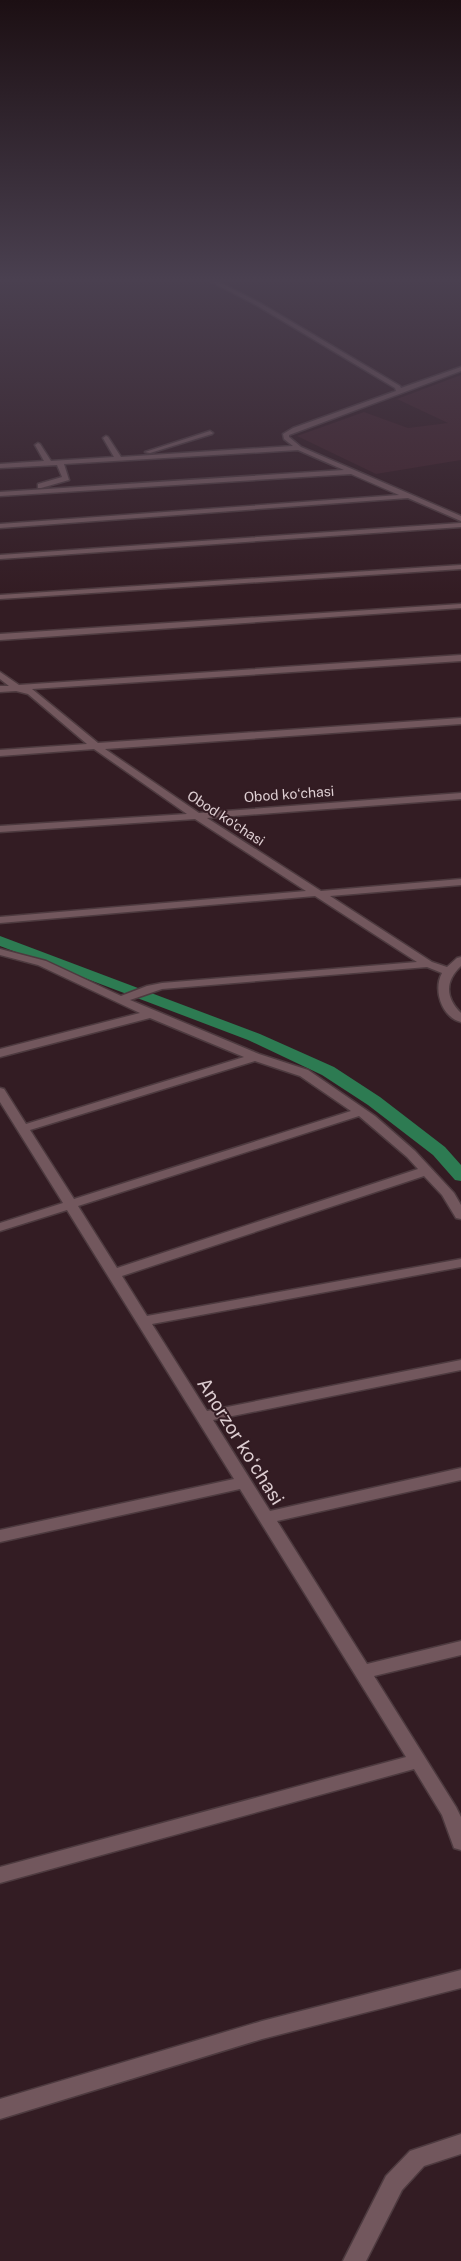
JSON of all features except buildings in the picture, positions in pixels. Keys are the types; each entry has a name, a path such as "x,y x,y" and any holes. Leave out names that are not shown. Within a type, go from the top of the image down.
{"street":[{"path":"392,384 398,387 399,392"},
{"path":"422,384 286,434 286,438 291,444 299,448 461,519"},
{"path":"128,458 210,433"},
{"path":"106,438 119,459"},
{"path":"38,445 49,464"},
{"path":"0,466 299,448"},
{"path":"22,492 66,478 67,476 60,463"},
{"path":"0,496 22,492 352,472"},
{"path":"0,526 410,496"},
{"path":"0,557 461,525"},
{"path":"0,597 461,566"},
{"path":"0,637 461,606"},
{"path":"0,689 461,658"},
{"name":"Obod ko'chasi","path":"0,675 16,688 31,692 95,746 197,816 428,964 448,971"},
{"path":"0,753 461,721"},
{"name":"Obod koʻchasi","path":"0,829 461,796"},
{"path":"0,920 461,882"},
{"path":"0,952 42,963 150,1014 255,1057 304,1073 371,1119 405,1148 447,1193 461,1215"},
{"path":"461,960 448,971 442,992 448,1008 461,1019"},
{"path":"120,1000 151,988 428,964"},
{"path":"0,1053 150,1014"},
{"path":"22,1129 255,1057"},
{"name":"Anorzor koʻchasi","path":"0,1092 143,1322 204,1416 265,1518 417,1761 455,1809 461,1842"},
{"path":"0,1227 360,1112"},
{"path":"114,1274 426,1171"},
{"path":"143,1322 461,1263"},
{"path":"204,1416 461,1365"},
{"path":"265,1518 461,1474"},
{"path":"0,1536 245,1482"},
{"path":"362,1672 461,1648"},
{"path":"0,1875 417,1761"},
{"path":"0,2109 262,2030 461,1979"},
{"path":"354,2261 394,2183 417,2158 461,2144"}],"shaded area":[{"path":"438,384 461,384 461,460 376,474 297,436 364,412 408,428 448,423 397,399"}],"waterway":[{"path":"0,941 254,1037 328,1071 374,1101 439,1151 461,1176"}]}
